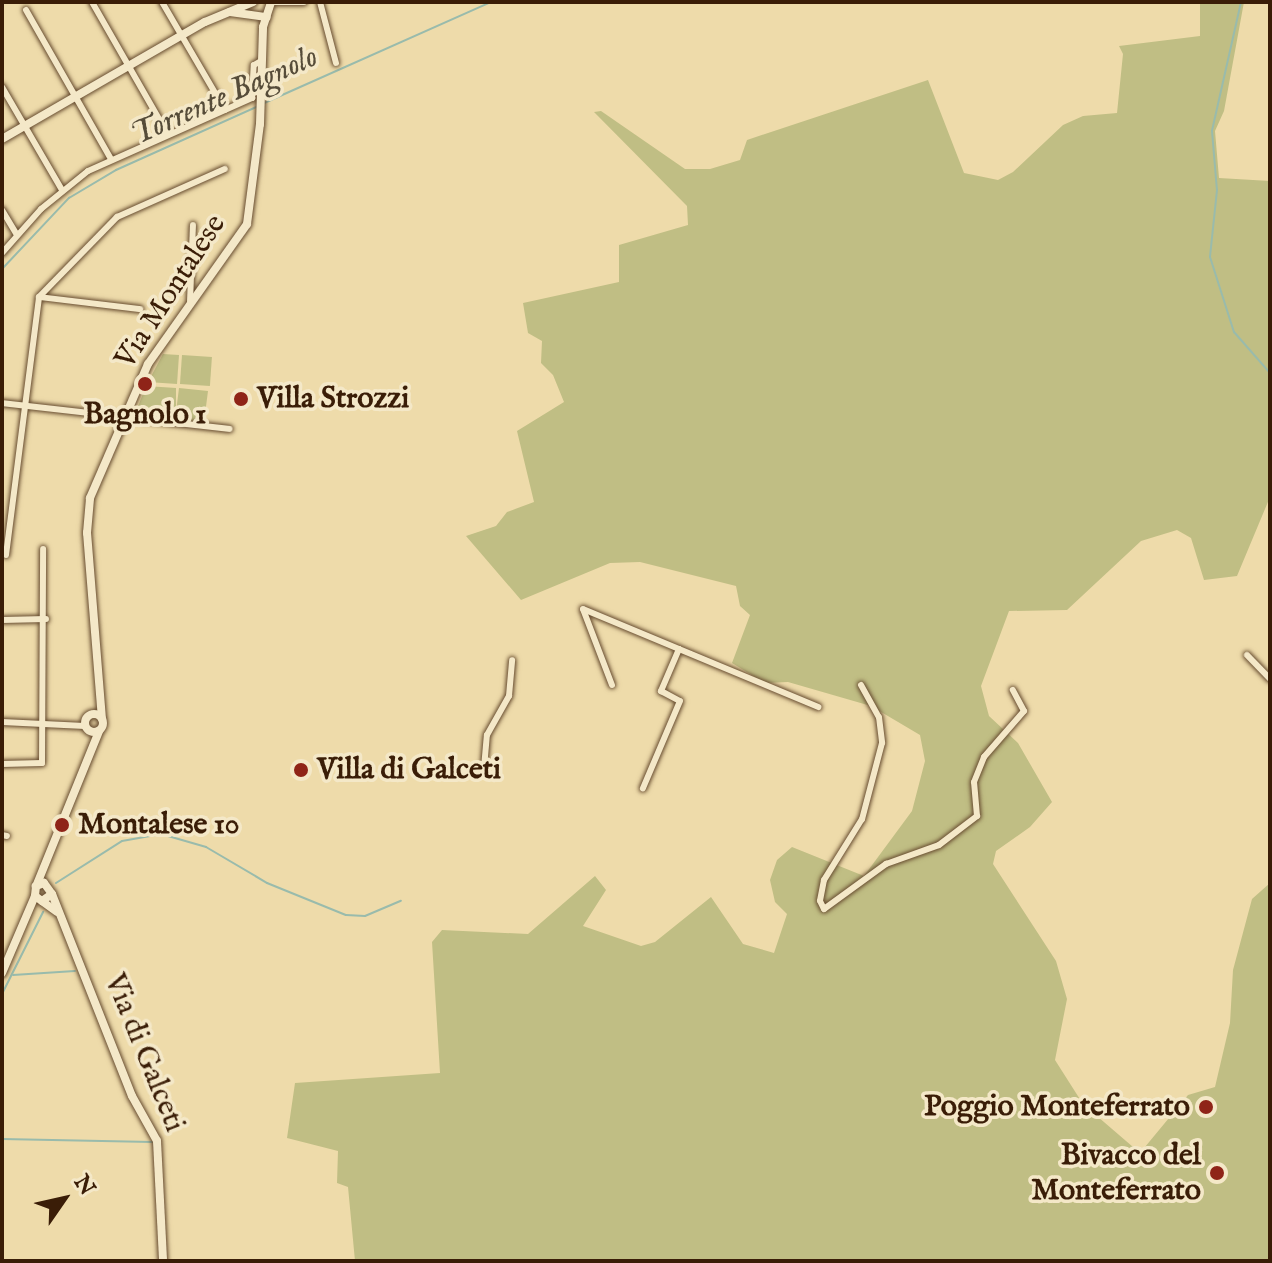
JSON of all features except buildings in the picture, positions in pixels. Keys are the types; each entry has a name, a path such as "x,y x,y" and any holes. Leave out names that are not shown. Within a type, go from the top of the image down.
{"street":[{"path":"92,2 167,133"},
{"path":"162,2 225,110"},
{"path":"2,139 181,35 253,2 253,13"},
{"path":"228,12 253,13 304,2"},
{"path":"320,2 336,63"},
{"name":"Via Montalese","path":"39,899 37,884 93,750 102,719 87,516 121,417 167,332 247,224 261,104 261,61 271,8"},
{"path":"26,10 111,159"},
{"path":"2,253 62,190 111,159 252,98 254,65 261,61"},
{"path":"2,87 62,190"},
{"path":"6,555 39,297 117,217 225,169"},
{"path":"2,210 17,235"},
{"path":"190,302 193,225"},
{"path":"39,297 140,309"},
{"path":"2,403 230,429"},
{"path":"2,764 42,763 46,619 43,549"},
{"path":"612,685 583,609 818,707"},
{"path":"2,620 46,619"},
{"path":"643,788 680,701 661,691 679,649"},
{"path":"1247,655 1270,679"},
{"path":"484,768 487,735 509,696 512,660"},
{"name":"Via Montalese","path":"87,728 100,682"},
{"path":"861,685 879,717 882,743 862,819 829,866 820,901 824,909 886,864 939,845 977,816 974,782 984,757 1024,711 1013,690"},
{"path":"91,714 102,719"},
{"path":"2,722 43,722 99,731"},
{"path":"87,728 93,750"},
{"path":"46,865 51,890"},
{"path":"37,884 51,890"},
{"path":"2,973 29,909 51,890"},
{"name":"Via di Galceti","path":"51,890 132,1096 157,1141 163,1261"},
{"name":"Via di Galceti","path":"39,899 60,916"}],"shaded area":[{"path":"1200,2 1244,2 1224,111 1215,131 1219,178 1270,181 1270,497 1237,576 1204,580 1191,538 1177,530 1141,541 1067,610 1009,611 981,686 989,716 1018,743 1052,802 1030,827 996,851 993,864 1056,961 1067,999 1055,1060 1083,1104 1140,1153 1188,1095 1215,1087 1230,1023 1233,970 1252,899 1270,883 1270,1261 355,1261 348,1187 337,1183 338,1151 287,1138 295,1083 440,1073 432,942 442,930 528,934 595,876 606,890 583,926 641,946 655,942 711,897 743,944 774,953 787,914 775,902 770,880 777,860 792,847 864,876 912,811 925,761 920,735 871,706 788,682 765,683 732,663 750,615 740,606 736,586 640,562 610,563 521,600 466,536 496,526 507,512 534,502 517,431 564,402 553,375 541,363 542,341 528,333 523,303 619,282 619,245 688,225 687,206 594,112 601,111 685,169 710,169 740,160 747,140 928,80 964,173 998,180 1013,172 1063,125 1083,116 1117,113 1123,54 1119,46 1200,36"},
{"path":"163,354 179,355 177,384 148,382"},
{"path":"182,355 212,357 210,386 180,384"},
{"path":"146,386 176,388 176,412 179,388 208,391 204,422 135,414"}],"waterway":[{"name":"Torrente Bagnolo","path":"262,104 491,2"},
{"path":"1241,2 1212,131 1217,190 1210,257 1234,332 1270,373"},
{"name":"Torrente Bagnolo","path":"2,269 69,198 116,170 256,107"},
{"path":"56,883 122,841 161,834 206,847 267,883 346,915 365,916 401,901"},
{"path":"2,994 43,912"},
{"path":"13,975 75,971"},
{"path":"2,1139 152,1142"}],"place":[{"name":"Bagnolo 1","path":"145,384"},
{"name":"Villa Strozzi","path":"241,399"},
{"name":"Villa di Galceti","path":"301,770"},
{"name":"Montalese 10","path":"62,825"},
{"name":"Poggio Monteferrato","path":"1206,1107"},
{"name":"Bivacco del Monteferrato","path":"1217,1173"}]}
